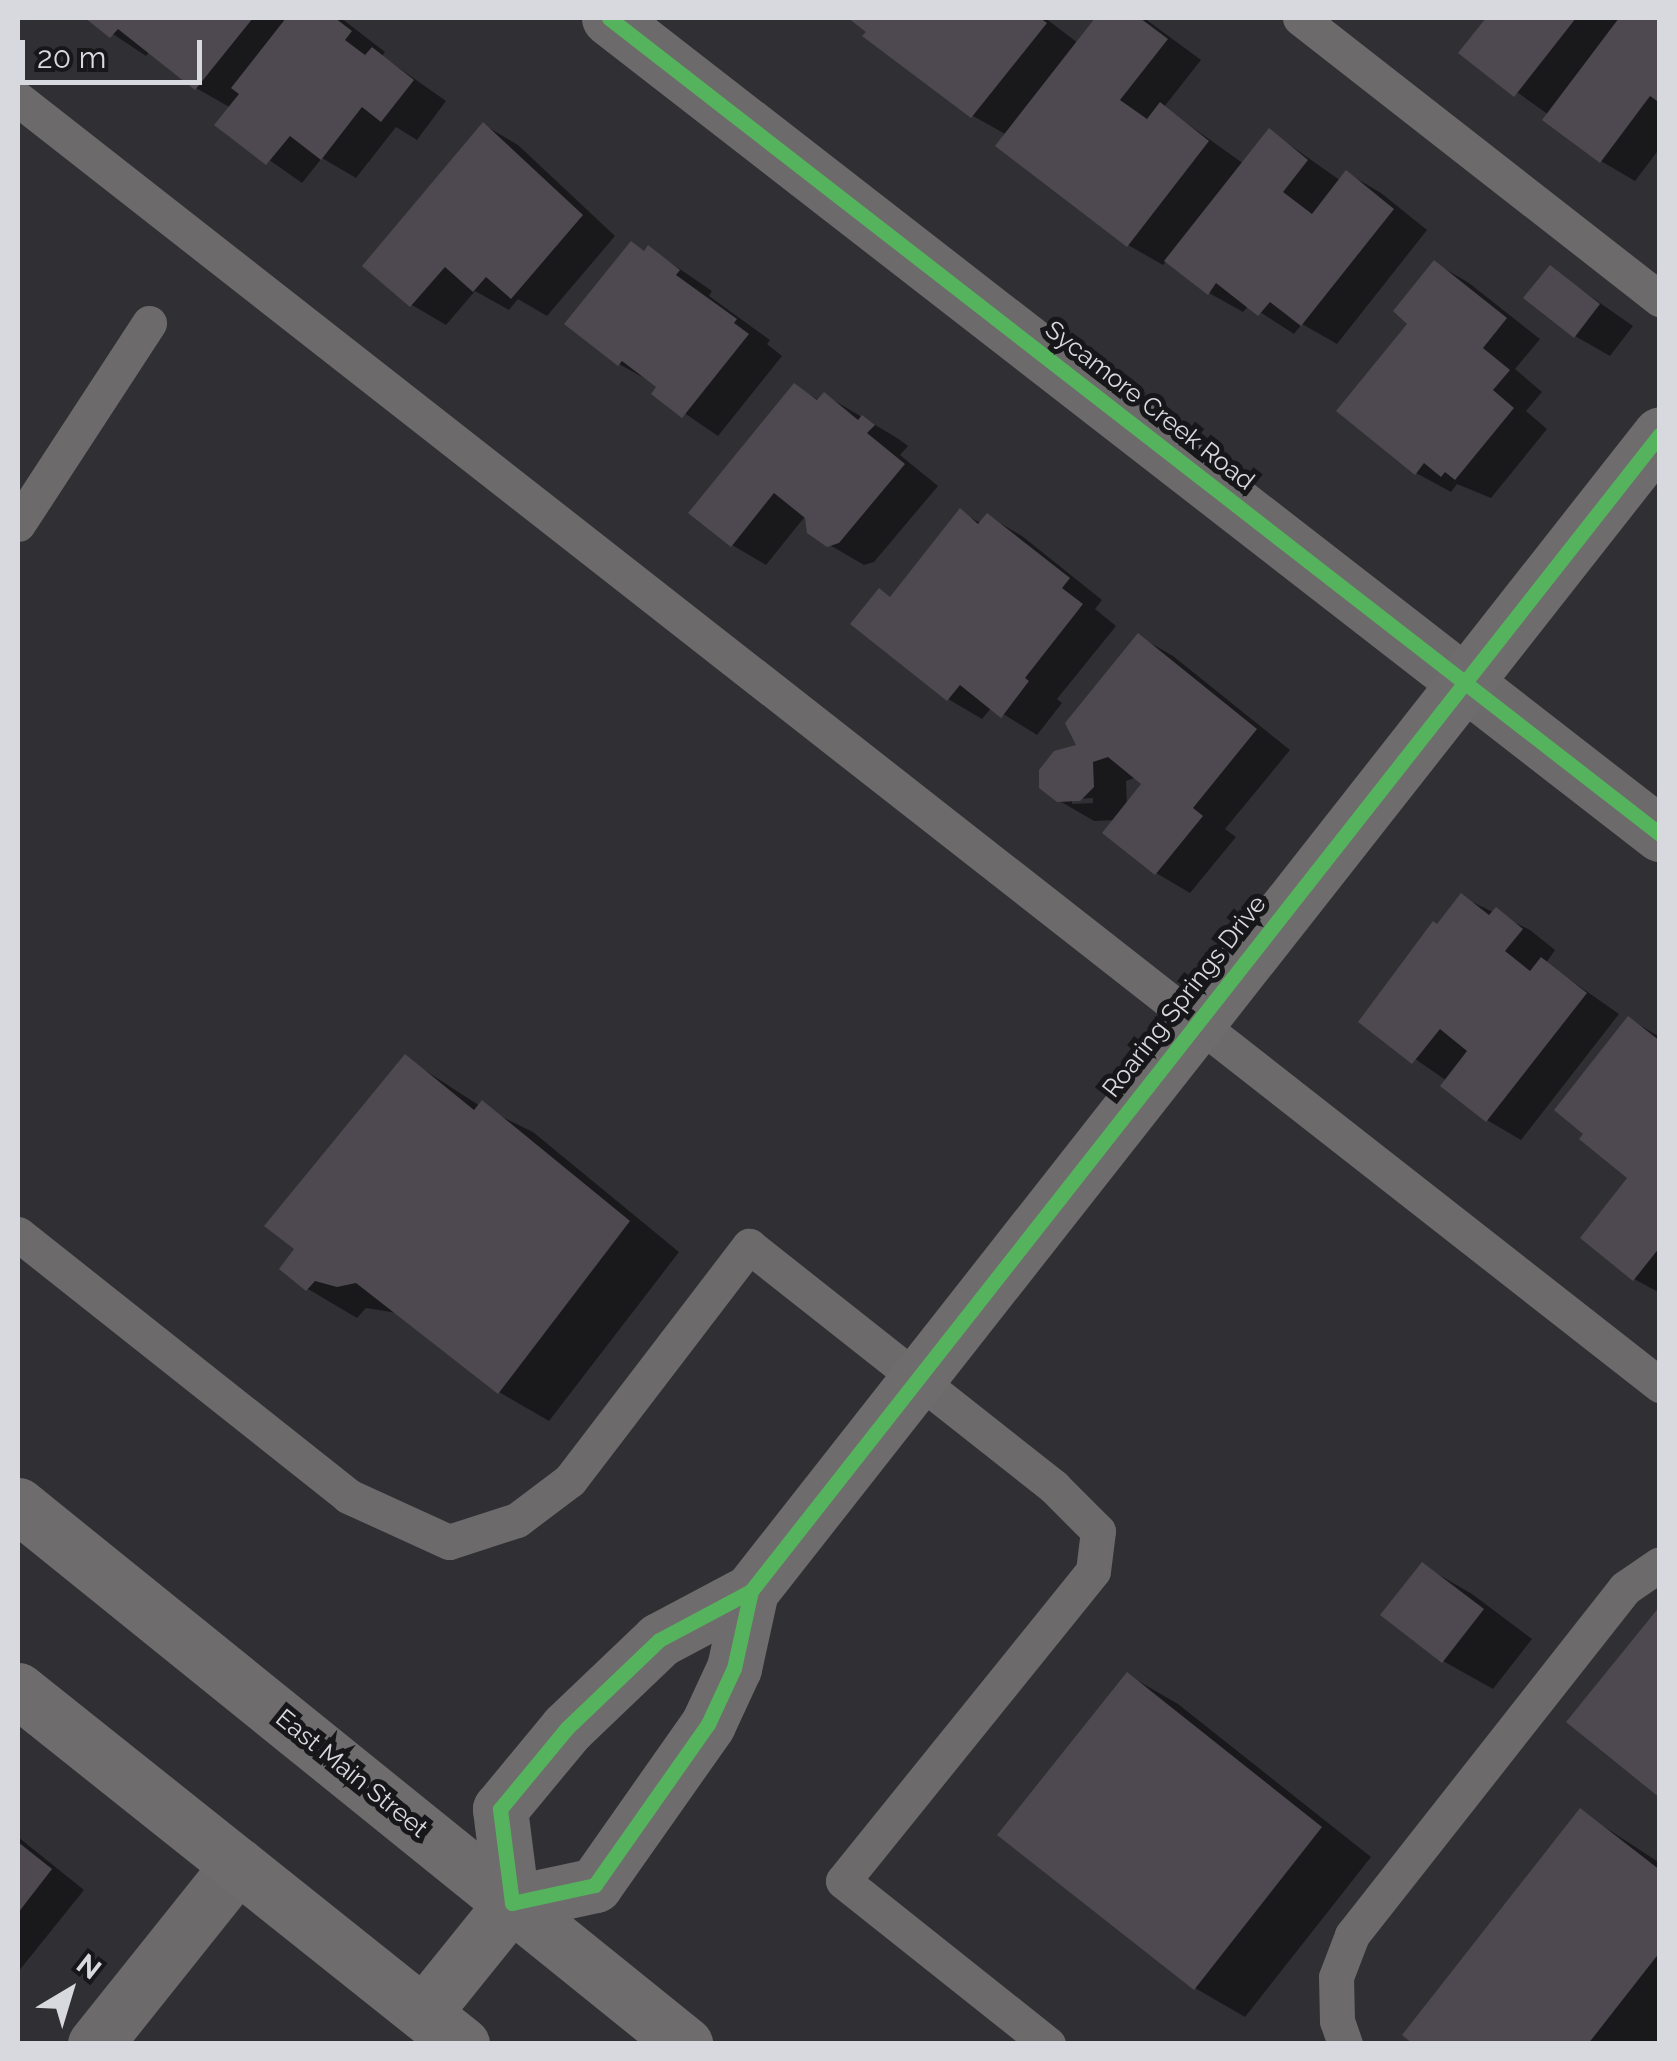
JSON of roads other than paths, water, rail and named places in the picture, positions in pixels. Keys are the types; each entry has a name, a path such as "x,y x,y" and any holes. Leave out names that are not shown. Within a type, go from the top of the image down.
{"street":[{"name":"Sycamore Creek Road","path":"609,18 1660,834"},
{"name":"Roaring Springs Drive","path":"751,1591 734,1668 708,1724 595,1885 512,1903 500,1809 568,1728 660,1640 751,1591 1660,434"},
{"name":"East Main Street","path":"18,1505 685,2044"},
{"path":"18,1690 443,2028 512,1903"},
{"path":"95,2044 238,1864"}],"lane":[{"path":"1300,18 1660,299"},
{"path":"18,99 1660,1385"},
{"path":"18,524 149,323"},
{"path":"18,1234 348,1496 449,1542 516,1520 570,1480 750,1246 1054,1486 1098,1532 1093,1572 843,1881 1048,2044"},
{"path":"1345,2044 1337,2022 1336,1977 1352,1935 1626,1588 1660,1564"}]}
